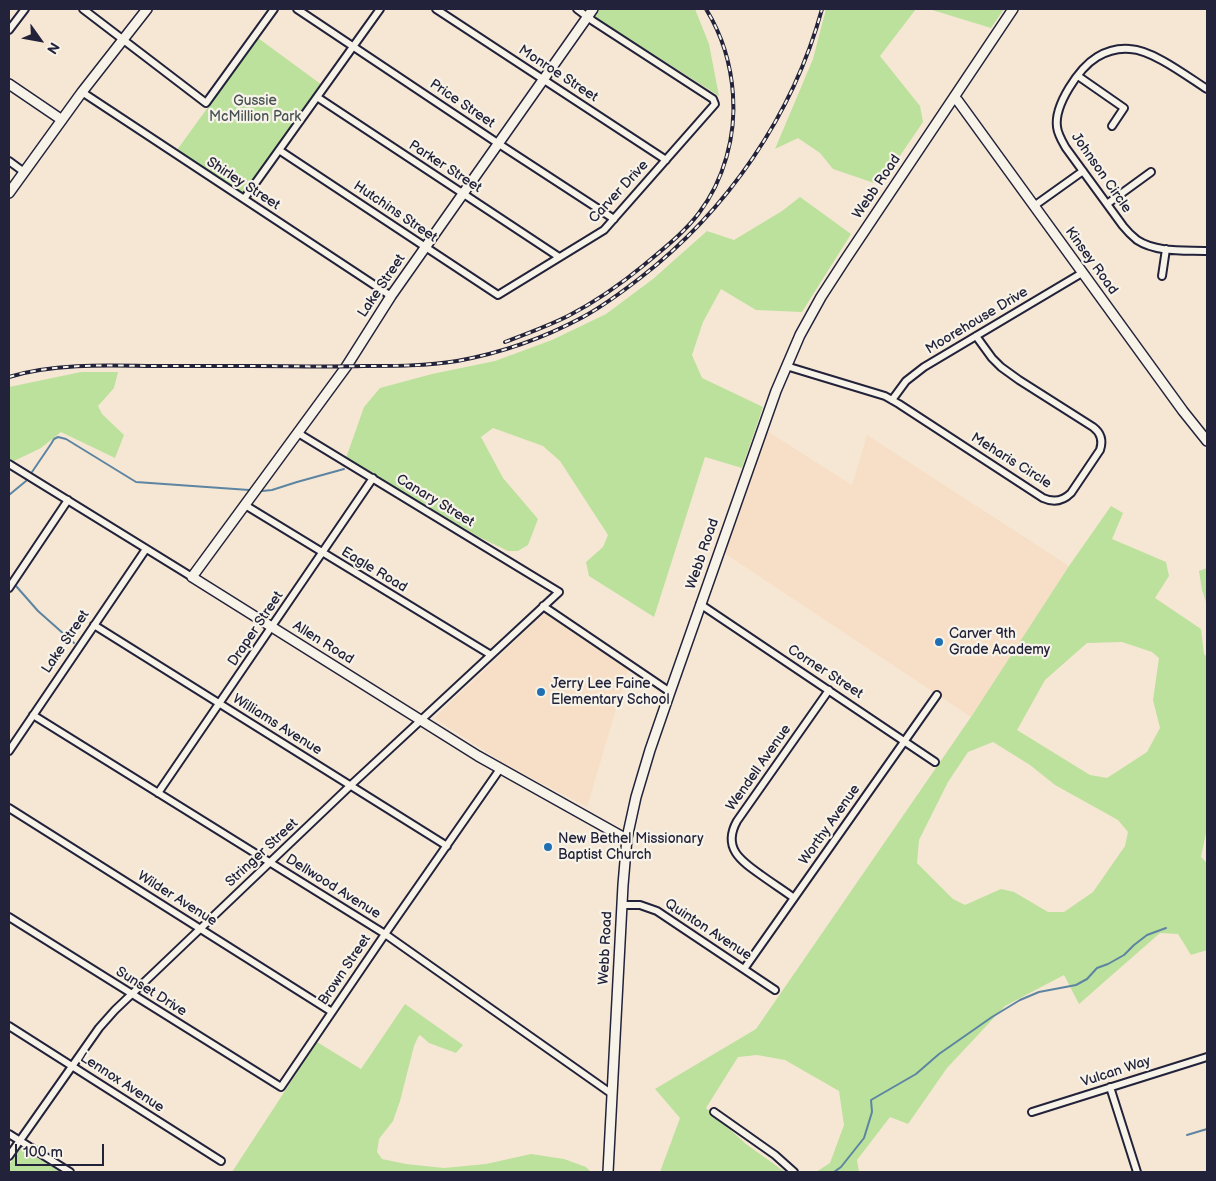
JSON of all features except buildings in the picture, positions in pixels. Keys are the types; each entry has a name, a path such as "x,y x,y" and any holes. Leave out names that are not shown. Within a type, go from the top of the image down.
{"street":[{"path":"9,30 25,9"},
{"path":"83,9 206,103 274,9"},
{"path":"9,194 82,92 147,9"},
{"name":"Price Street","path":"297,9 614,219"},
{"path":"244,199 380,9"},
{"name":"Monroe Street","path":"436,9 666,160"},
{"path":"576,9 588,17"},
{"name":"Lake Street","path":"192,578 346,367 391,296 593,9"},
{"name":"Webb Road","path":"608,1172 627,838 643,774 700,604 767,414 800,335 821,297 1013,9"},
{"name":"Carver Drive","path":"498,295 604,230 714,106 715,102 713,99 588,17"},
{"name":"Johnson Circle","path":"1207,89 1150,54 1131,49 1114,50 1098,56 1090,62 1064,97 1058,113 1059,135 1066,148 1123,226 1137,240 1154,247 1166,249 1207,251"},
{"path":"1078,76 1124,108 1112,126"},
{"path":"9,84 62,120"},
{"name":"Shirley Street","path":"82,92 391,296"},
{"name":"Parker Street","path":"317,97 559,257"},
{"name":"Kinsey Road","path":"954,97 1183,411 1207,441"},
{"name":"Hutchins Street","path":"279,150 498,295"},
{"path":"9,161 24,172"},
{"path":"1034,206 1083,171"},
{"path":"1107,204 1151,172"},
{"path":"1162,276 1166,249"},
{"name":"Moorehouse Drive","path":"892,400 914,374 1082,273"},
{"name":"Meharis Circle","path":"786,366 892,400 1043,498 1054,501 1062,500 1069,496 1100,450 1102,443 1098,432 1001,367 976,336"},
{"name":"Canary Street","path":"298,433 559,592"},
{"name":"Allen Road","path":"9,464 500,769 627,838"},
{"name":"Draper Street","path":"158,793 373,478"},
{"path":"9,588 68,500"},
{"name":"Eagle Road","path":"245,506 491,656"},
{"name":"Lake Street","path":"9,751 146,549"},
{"name":"Stringer Street","path":"9,1156 106,1019 351,785 559,592"},
{"name":"Corner Street","path":"700,604 935,762"},
{"path":"543,606 670,692"},
{"name":"Williams Avenue","path":"94,625 447,846"},
{"name":"Wendell Avenue","path":"794,898 740,860 734,848 732,834 737,821 829,690"},
{"name":"Worthy Avenue","path":"744,969 937,695"},
{"name":"Dellwood Avenue","path":"33,714 385,934 612,1094"},
{"name":"Brown Street","path":"281,1087 500,769"},
{"name":"Wilder Avenue","path":"9,808 332,1012"},
{"name":"Quinton Avenue","path":"622,905 646,906 657,911 775,990"},
{"name":"Sunset Drive","path":"9,917 281,1087"},
{"name":"Lennox Avenue","path":"9,1026 220,1161"},
{"name":"Vulcan Way","path":"1032,1112 1207,1056"},
{"path":"1110,1087 1137,1172"},
{"path":"714,1112 775,1155 794,1172"},
{"path":"9,1134 70,1172"}],"shaded area":[{"name":"Carver 9th Grade Academy","path":"767,431 852,485 867,435 1069,566 971,717 724,553"},
{"name":"Jerry Lee Faine Elementary School","path":"544,613 628,669 587,807 505,764 434,718"}],"green space":[{"path":"600,9 695,9 709,44 719,96 595,17"},
{"path":"826,9 916,9 880,56 920,106 923,122 880,185 833,169 820,153 798,138 775,149 813,59"},
{"path":"929,9 1004,9 991,28"},
{"name":"Gussie McMillion Park","path":"258,38 322,85 245,191 240,193 177,150"},
{"path":"800,197 851,234 802,312 756,310 721,289 703,322 692,355 702,378 763,407 742,468 705,457 654,617 589,576 586,562 603,547 608,535 560,461 543,446 493,428 481,437 503,478 538,519 528,545 518,551 508,551 479,537 346,458 364,407 380,388 432,374 495,361 552,340 606,314 653,279 707,231 734,240 782,211"},
{"path":"81,372 118,372 114,388 98,406 102,414 124,435 115,458 61,432 41,448 14,461 9,458 9,387"},
{"path":"1111,506 1123,513 1112,539 1166,562 1169,576 1155,598 1201,629 1204,654 1207,657 1207,828 1201,857 1207,863 1207,950 1191,955 1178,934 1160,933 1079,1004 1064,975 1005,1006 947,1068 908,1124 890,1117 857,1160 859,1172 816,1172 830,1163 844,1125 839,1091 785,1060 757,1055 738,1057 706,1108 746,1144 785,1172 660,1172 680,1118 655,1089 756,1029 971,717 1069,566","holes":["1122,642 1152,652 1159,658 1153,700 1160,728 1147,752 1107,778 1090,775 1017,730 1045,680 1087,643","993,742 1030,765 1055,785 1118,820 1128,832 1125,846 1093,892 1064,912 1048,912 1014,892 1001,889 965,905 953,899 917,863 919,840 948,782 968,752"]},
{"path":"1207,568 1207,605 1199,571"},
{"path":"405,1004 463,1045 456,1053 429,1043 420,1035 418,1037 393,1121 379,1139 377,1152 382,1159 406,1164 444,1168 486,1164 531,1154 564,1159 586,1167 591,1172 232,1172 317,1042 361,1069"},
{"path":"21,1148 61,1172 9,1172 9,1165"}],"waterway":[{"path":"32,472 54,439 58,437 66,439 136,482 249,490"},
{"path":"262,491 272,490 344,469"},
{"path":"9,495 26,481"},
{"path":"16,586 38,611 74,643"},
{"path":"834,1172 841,1167 864,1138 872,1112 871,1100 916,1074 939,1054 1020,1000 1039,992 1076,985 1087,979 1097,968 1124,955 1147,935 1166,928"},
{"path":"1187,1135 1207,1129"}],"railway":[{"path":"505,342 568,316 617,286 680,234 708,200 722,172 730,142 733,95 728,61 717,29 706,9"},
{"path":"9,377 42,370 94,366 399,366 434,364 490,354 553,332 598,308 640,278 672,252 701,223 728,191 753,158 775,123 794,86 822,9"}],"place":[{"name":"Carver 9th Grade Academy","path":"939,642"},
{"name":"Jerry Lee Faine Elementary School","path":"541,692"},
{"name":"New Bethel Missionary Baptist Church","path":"548,847"}]}
